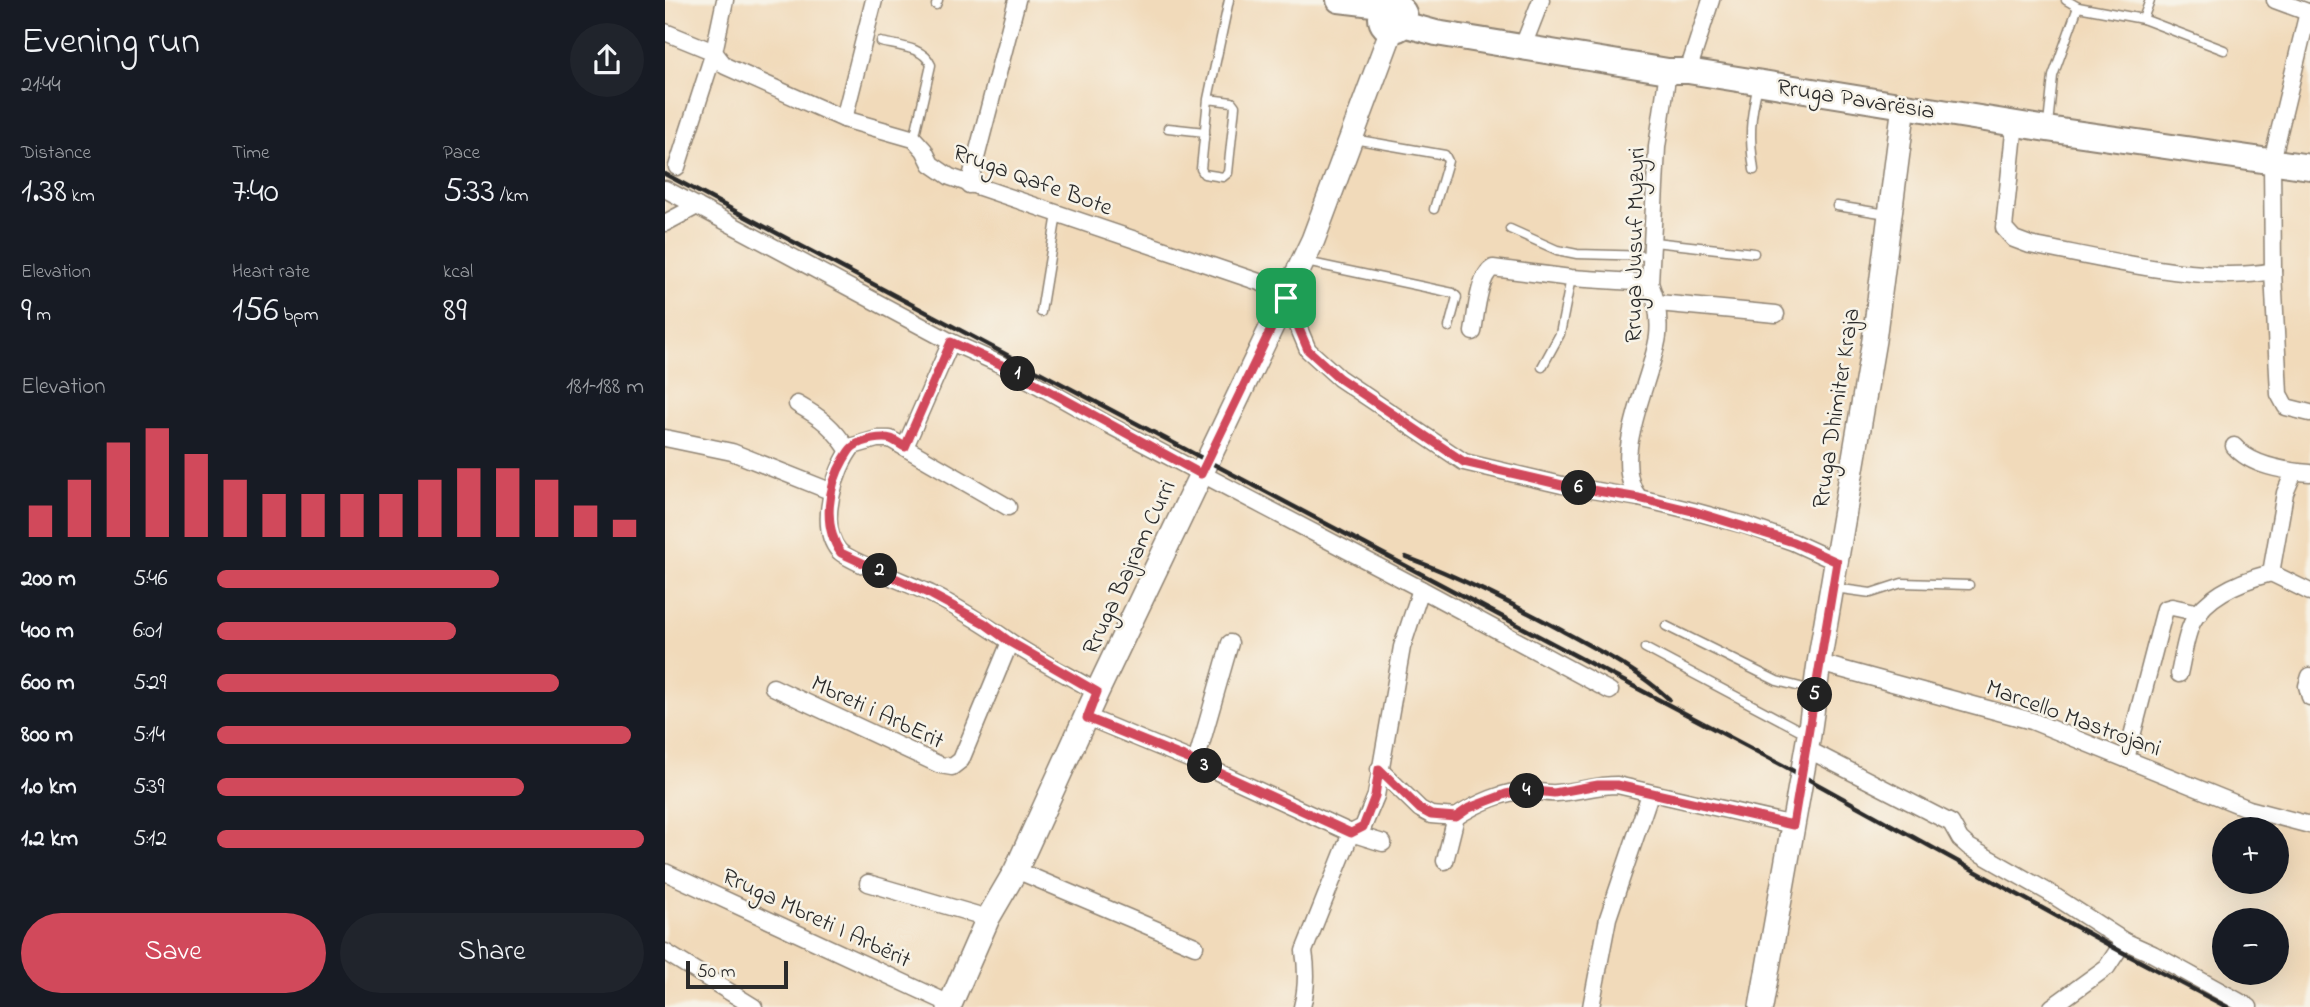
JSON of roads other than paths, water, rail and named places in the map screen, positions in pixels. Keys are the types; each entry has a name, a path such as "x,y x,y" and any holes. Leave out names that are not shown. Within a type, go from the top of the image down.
{"main road":[{"name":"Rruga Pavarësia","path":"1348,2 1392,20 1436,33 2047,129 2310,167"},
{"name":"Rruga Bajram Curri","path":"950,1006 988,918 1016,870 1097,692 1303,262 1353,139 1392,20"},
{"name":"Rruga Dhimiter Kraja","path":"1761,1007 1874,340 1903,105"}],"street":[{"path":"677,167 715,52 725,0"},
{"path":"845,119 874,0"},
{"path":"969,185 1017,0"},
{"path":"1523,46 1541,0"},
{"name":"Rruga Jusuf Myzyri","path":"1639,498 1631,488 1628,477 1631,438 1658,335 1658,303 1650,283 1654,249 1657,147 1678,71 1711,0"},
{"path":"2275,0 2309,12 2272,161 2273,271 2279,394 2286,407 2310,414"},
{"path":"665,32 715,52 726,65 845,119 914,139"},
{"path":"2015,123 2004,228 2014,239 2030,245 2181,272 2251,275 2273,271"},
{"name":"Rruga Qafe Bote","path":"914,139 924,150 930,164 950,177 1262,283 1286,298"},
{"path":"665,189 951,342 1002,365 1610,691"},
{"path":"665,223 698,206"},
{"path":"1473,332 1479,295 1489,270 1650,283"},
{"path":"1286,298 1308,350 1339,378 1464,462 1562,485 1639,498 1745,525 1793,542 1837,562"},
{"path":"1658,303 1776,314"},
{"path":"905,447 951,342"},
{"path":"797,404 822,418 836,431 849,450"},
{"path":"665,438 732,452 830,491"},
{"path":"1008,507 890,439 877,439 860,443 849,450 840,467 830,491 831,532 841,553 932,595 984,623 1010,642 1097,692"},
{"path":"2234,446 2243,457 2302,472 2285,493 2271,573"},
{"path":"2179,674 2193,621 2225,592 2244,580 2271,573 2310,592"},
{"path":"1302,1007 1307,968 1304,951 1351,833 1363,827 1375,796 1402,648 1420,589"},
{"path":"2126,759 2165,609 2172,607 2200,613"},
{"name":"Mbreti i ArbErit","path":"773,687 940,765 951,767 961,760 1010,642"},
{"path":"1196,762 1230,643"},
{"name":"Marcello Mastrojani","path":"1819,663 2032,721 2249,809 2310,825"},
{"path":"2310,676 2310,697"},
{"path":"1087,718 1196,762 1351,833 1383,843"},
{"path":"1808,742 1951,823 1959,839 1969,847 2048,892 2124,941 2249,1007"},
{"path":"1379,769 1420,809 1431,815 1456,817 1482,803 1526,790 1554,793 1598,785 1617,785 1793,825"},
{"path":"1591,1007 1608,918 1650,794"},
{"path":"1445,861 1456,817"},
{"path":"1016,870 1195,946"},
{"name":"Rruga Mbreti I Arbërit","path":"665,872 950,1006"},
{"path":"868,883 988,918"},
{"path":"2052,1007 2106,967 2124,941"},
{"path":"665,952 754,1007"}],"lane":[{"path":"1208,99 1232,102 1235,106 1228,173 1223,177 1204,174 1201,169 1208,99 1230,0"},
{"path":"2066,0 2078,7 2143,19 2224,50"},
{"path":"2143,19 2150,0"},
{"path":"2047,129 2053,76 2078,7"},
{"path":"881,42 921,52 930,65 914,139"},
{"path":"1754,170 1749,138 1759,82"},
{"path":"1168,128 1205,132"},
{"path":"1353,139 1445,155 1448,161 1434,209"},
{"path":"1837,206 1890,214"},
{"path":"1041,313 1057,214"},
{"path":"1510,229 1557,250 1577,254 1654,249 1754,253"},
{"path":"1303,262 1453,293 1457,297 1448,327"},
{"path":"1542,367 1560,334 1571,278"},
{"path":"1832,588 1871,593 1902,583 1969,585"},
{"path":"1667,625 1777,681 1815,691"},
{"path":"1645,648 1808,742"}],"railway":[{"path":"665,174 1788,768 2227,1007"},
{"path":"1406,557 1504,600 1561,630 1631,670 1669,699"}]}
